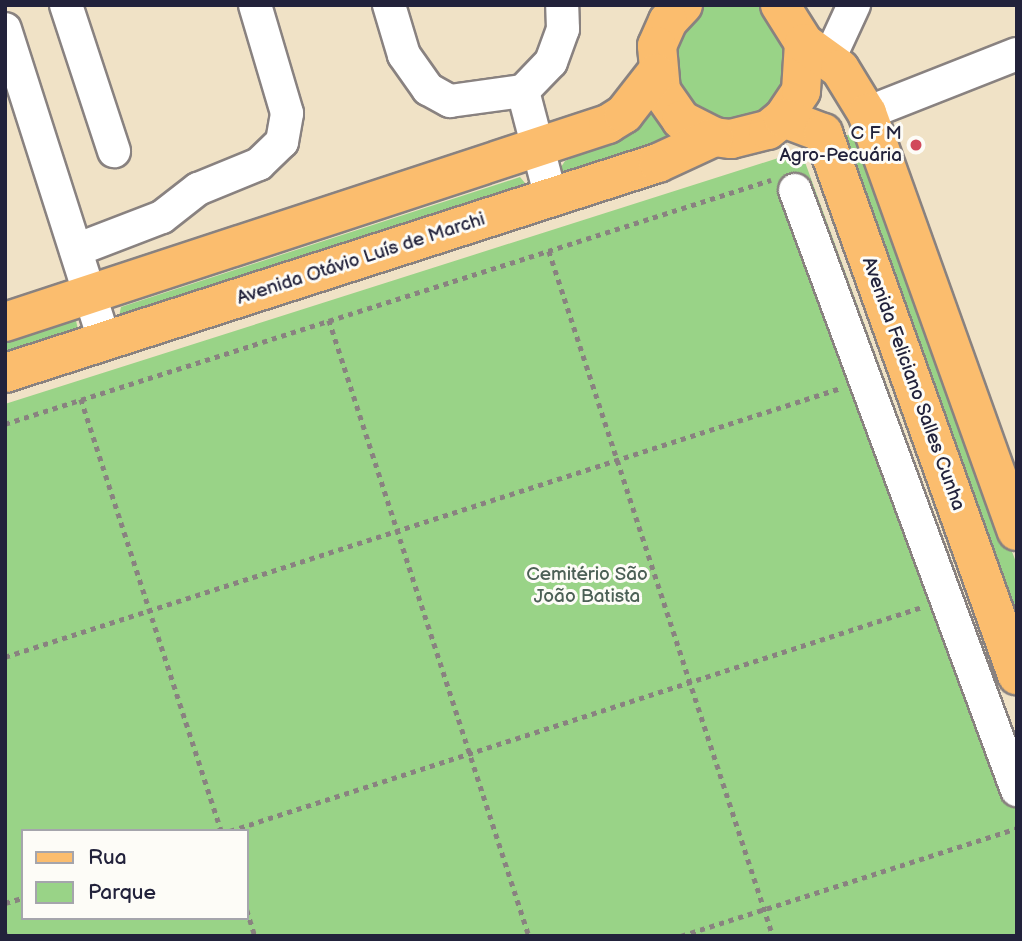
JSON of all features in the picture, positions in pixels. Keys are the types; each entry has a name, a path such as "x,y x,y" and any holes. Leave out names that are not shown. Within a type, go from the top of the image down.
{"main road":[{"path":"683,5 667,21 657,46 656,73 675,114 713,137 750,137 783,118 802,91 800,28"},
{"path":"800,28 850,82 867,113 1017,531"},
{"path":"5,322 608,124 624,114 656,73"},
{"path":"783,118 823,133 867,113"},
{"name":"Avenida Feliciano Salles Cunha","path":"823,133 1017,675"},
{"name":"Avenida Otávio Luís de Marchi","path":"5,373 668,160 713,137"}],"street":[{"path":"66,5 114,152"},
{"path":"75,250 162,217 198,189 258,164 282,142 287,113 255,5"},
{"path":"388,5 404,55 428,89 450,101 523,90 551,62 563,29 562,5"},
{"path":"800,28 854,5"},
{"path":"5,29 105,342"},
{"path":"867,113 1017,54"},
{"path":"523,90 551,198"},
{"path":"795,190 1017,790"}],"path":[{"path":"5,424 778,178 795,190"},
{"path":"549,251 773,936"},
{"path":"329,320 529,936"},
{"path":"5,657 865,380"},
{"path":"81,399 220,829"},
{"path":"236,829 946,599"},
{"path":"681,936 1017,828"},
{"path":"248,913 255,936"}],"green space":[{"path":"701,5 761,5 781,21 794,76 760,121 704,121 668,77 680,22"},
{"path":"655,101 688,146 563,181 559,170 565,161 634,131"},
{"path":"857,131 1017,565 1017,627 841,138"},
{"name":"Cemitério São João Batista","path":"797,152 802,154 1017,740 1017,936 5,936 5,404"},
{"path":"520,177 530,189 124,327 119,316 121,307"},
{"path":"75,316 79,334 5,361 5,336"}],"place":[{"name":"C F M Agro-Pecuária","path":"916,145"}]}
